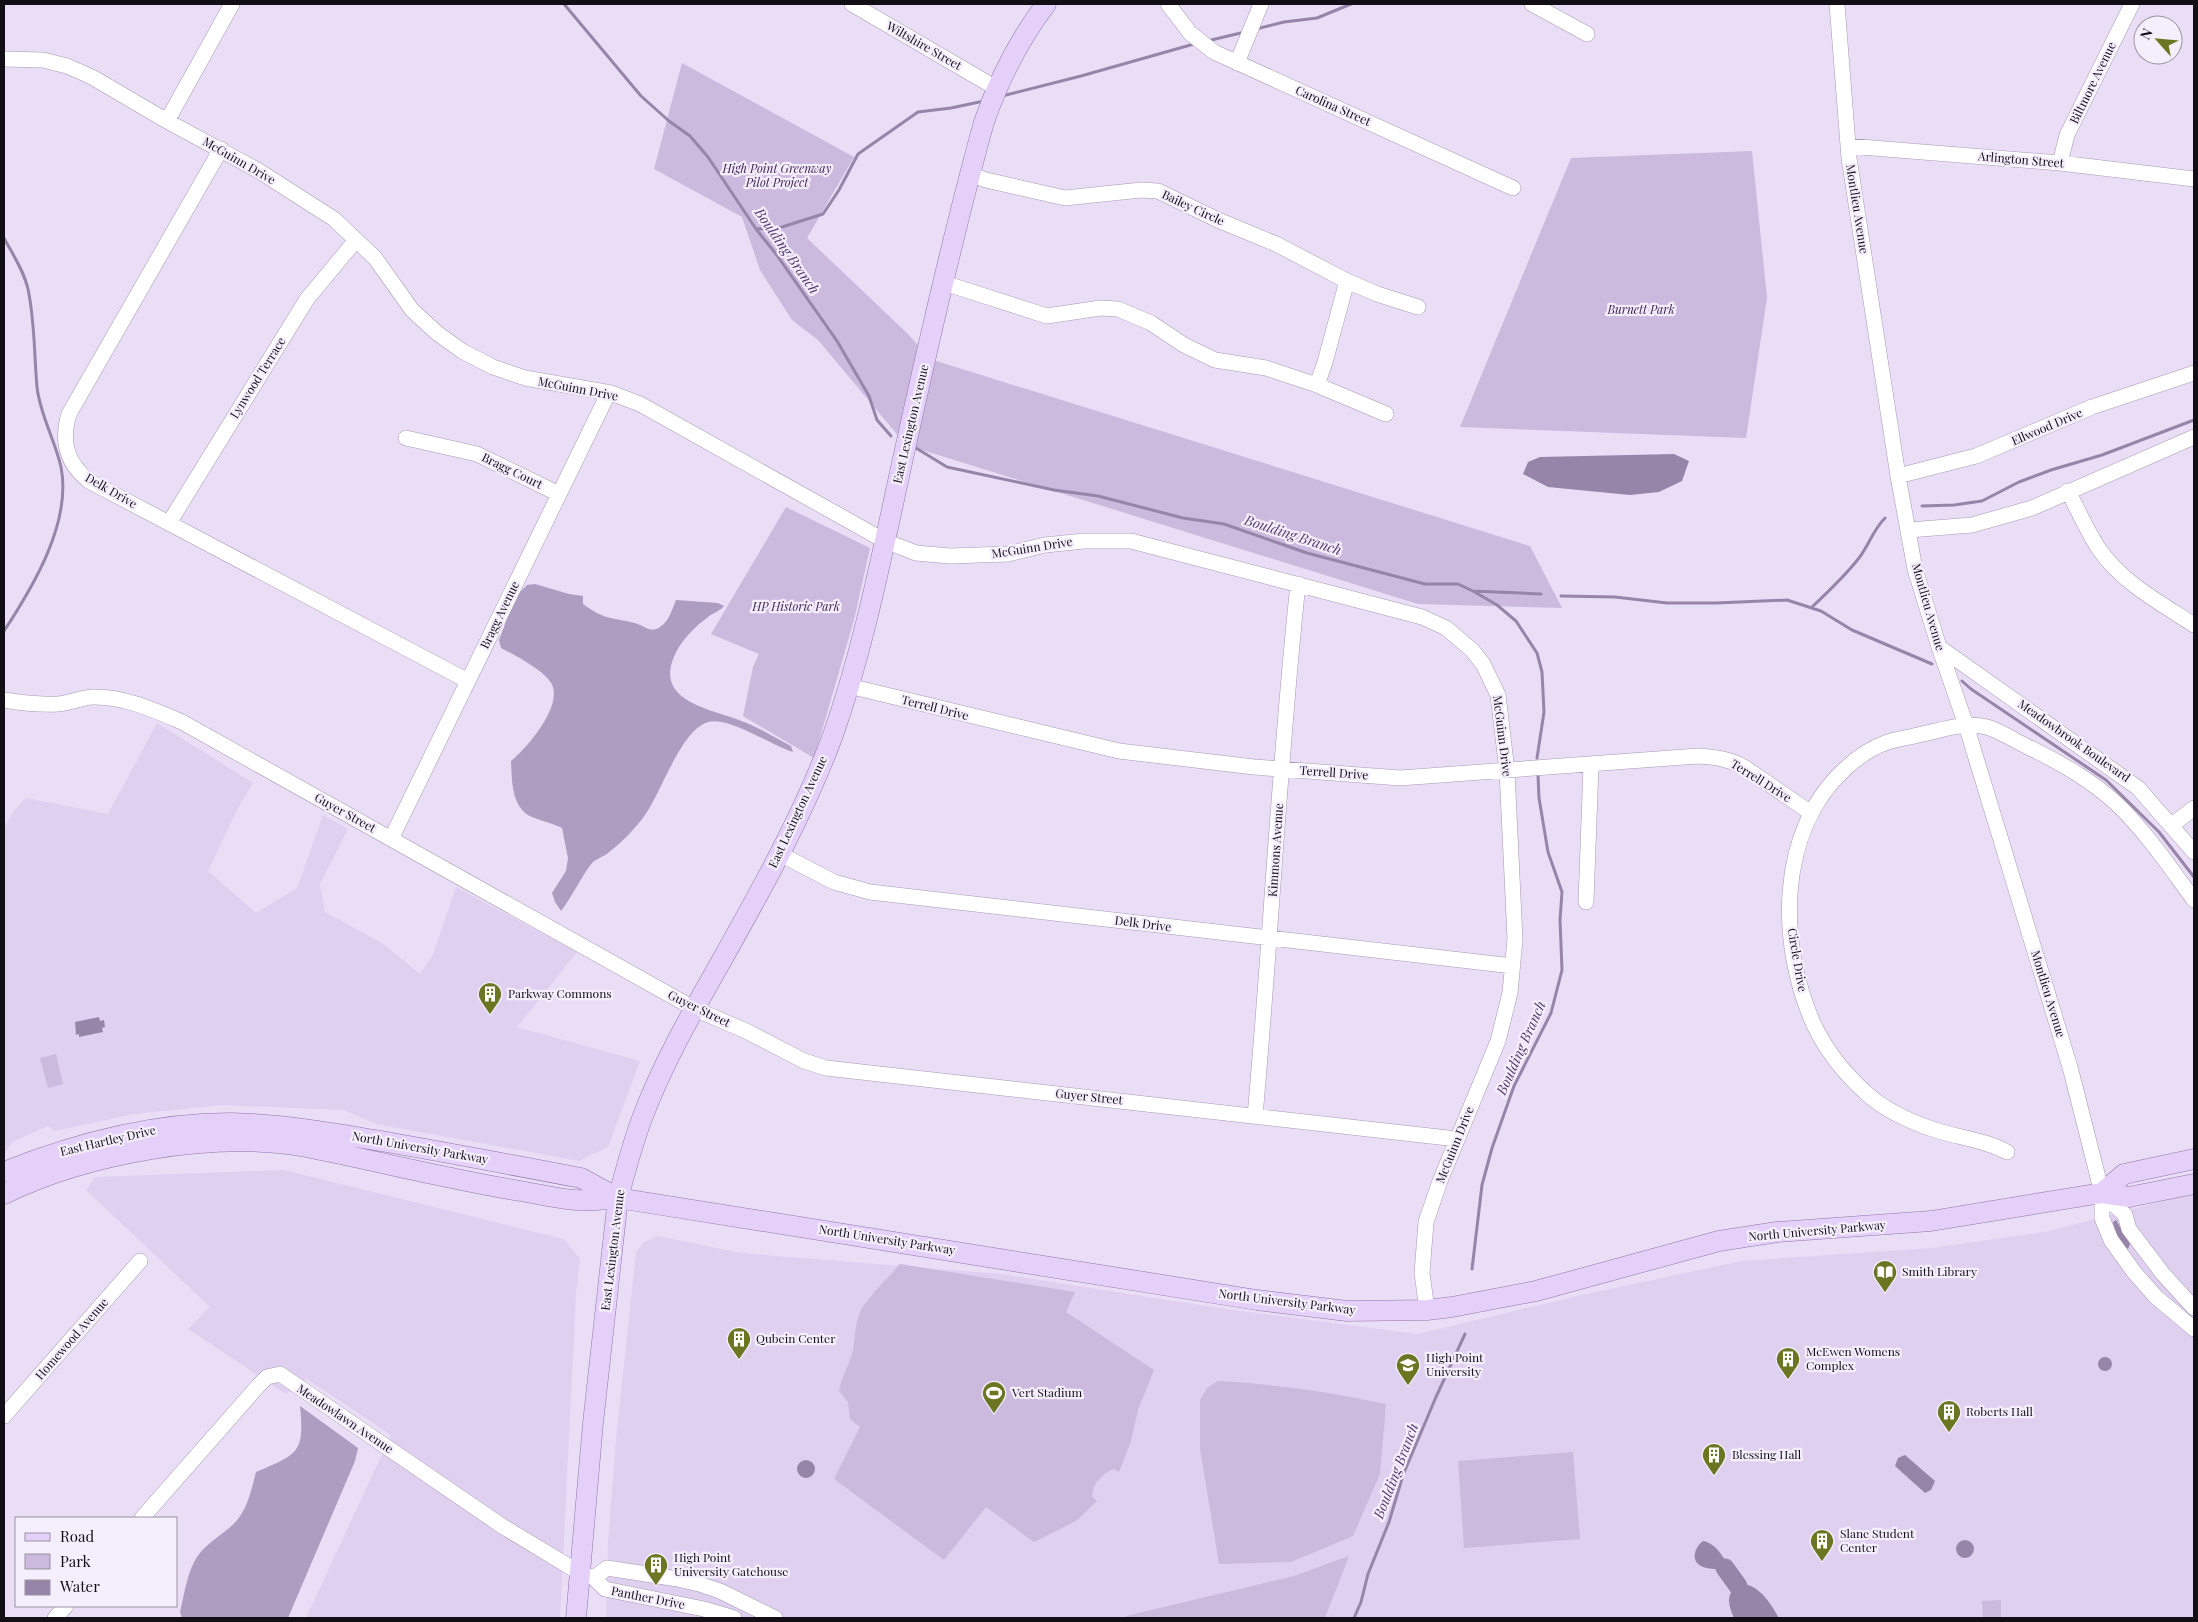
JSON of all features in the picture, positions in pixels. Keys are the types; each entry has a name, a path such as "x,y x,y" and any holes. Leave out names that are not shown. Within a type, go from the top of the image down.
{"main road":[{"name":"East Lexington Avenue","path":"576,1618 587,1576 593,1423 618,1198 644,1112 694,1009 780,854 809,794 832,736 849,686 885,541 969,174 984,122 996,88 1020,40 1046,4"},
{"name":"East Hartley Drive","path":"4,1172 39,1158 122,1135 185,1126 215,1133"},
{"name":"North University Parkway","path":"215,1133 283,1126 325,1131 582,1178 618,1198 1257,1300 1347,1311 1427,1310 1536,1291 1719,1241 1777,1232 1931,1222 2102,1193 2129,1196 2194,1184"},
{"name":"East Hartley Drive","path":"4,1194 60,1171 122,1154 215,1133"},
{"path":"60,1171 59,1165 63,1160 103,1150 122,1135"},
{"path":"4,1185 33,1171 37,1167 39,1158"},
{"path":"2102,1193 2124,1174 2194,1159"}],"street":[{"path":"167,121 232,4"},
{"name":"Wiltshire Street","path":"852,4 996,88"},
{"name":"Carolina Street","path":"1168,4 1190,33 1214,52 1513,188"},
{"path":"1236,63 1262,4"},
{"path":"1532,4 1587,34"},
{"name":"Montlieu Avenue","path":"1837,4 1848,146 1898,476 1915,569 1966,725 2070,1067 2102,1193 2102,1218 2111,1240 2156,1297 2194,1330"},
{"name":"Biltmore Avenue","path":"2060,163 2068,135 2132,4"},
{"name":"McGuinn Drive","path":"4,59 43,60 67,66 92,77 167,121 259,171 334,219 375,258 412,310 437,334 462,351 493,367 526,378 611,393 640,404 885,541 916,553 950,556 1008,554 1045,545 1084,541 1131,541 1422,617 1446,628 1463,641 1483,664 1498,695 1507,771 1515,939 1514,966 1510,993 1498,1041 1440,1181 1426,1222 1422,1273 1427,1310"},
{"name":"Arlington Street","path":"1848,146 2060,163 2194,178"},
{"name":"Delk Drive","path":"221,149 69,414 65,428 67,453 74,466 89,481 468,681"},
{"name":"Bailey Circle","path":"969,174 986,180 1065,198 1141,190 1158,191 1218,220 1276,244 1347,281 1377,294 1418,307"},
{"name":"Lynwood Terrace","path":"169,523 307,299 356,240"},
{"path":"1317,385 1347,281"},
{"path":"944,283 1047,316 1100,308 1118,309 1152,323 1184,345 1215,360 1266,368 1317,385 1386,414"},
{"name":"Ellwood Drive","path":"1898,476 1976,456 2092,407 2194,373"},
{"name":"Bragg Avenue","path":"391,839 607,396 611,393"},
{"path":"1909,530 1972,525 2032,508 2194,437"},
{"name":"Bragg Court","path":"406,438 477,454 559,494"},
{"path":"2068,491 2099,549 2119,571 2153,598 2194,625"},
{"name":"Kimmons Avenue","path":"1255,1116 1270,939 1285,705 1298,584"},
{"name":"Meadowbrook Boulevard","path":"1939,647 2113,768 2138,788 2194,852"},
{"name":"Terrell Drive","path":"849,686 1119,750 1282,769 1400,778 1698,756 1718,757 1744,767 1811,813"},
{"name":"Guyer Street","path":"4,700 31,705 59,704 92,697 120,700 152,709 182,722 694,1009 746,1031 804,1061 826,1068 1457,1139"},
{"name":"Meadowbrook Boulevard","path":"1966,725 1987,727 2043,754 2073,771 2099,790 2120,807 2152,842 2194,900"},
{"name":"Circle Drive","path":"1966,725 1886,742 1854,761 1836,777 1811,813 1800,841 1793,869 1790,930 1794,958 1804,999 1814,1026 1846,1074 1881,1105 1907,1119 1935,1130 1991,1144 2007,1152"},
{"path":"1586,902 1591,765"},
{"path":"2172,825 2194,808"},
{"name":"Delk Drive","path":"780,854 834,882 870,892 1514,966"},
{"path":"2102,1193 2125,1215 2129,1229 2158,1267 2194,1308"},
{"name":"Homewood Avenue","path":"4,1416 140,1261"},
{"name":"Meadowlawn Avenue","path":"143,1517 259,1385 267,1377 280,1374 502,1526 587,1576"},
{"name":"Panther Drive","path":"587,1576 607,1568 678,1578 720,1591 775,1618"},
{"name":"Panther Drive","path":"587,1576 605,1590 704,1609 734,1618"},
{"path":"55,1618 65,1607"}],"shaded area":[{"path":"535,584 583,596 583,604 597,613 653,630 666,622 676,600 718,603 724,606 700,624 679,647 671,665 671,680 676,691 686,700 756,727 791,746 793,752 727,723 708,722 698,727 680,749 651,805 641,820 618,845 592,863 561,911 552,893 566,871 568,858 562,828 532,817 520,807 514,793 511,761 526,746 543,724 550,711 553,689 549,680 540,671 501,648 499,640 516,596 527,585"},
{"path":"157,723 253,783 237,810 208,871 256,913 297,888 323,815 348,829 320,884 325,912 382,943 420,974 433,954 456,887 577,952 517,1027 640,1061 608,1147 579,1161 376,1124 344,1110 222,1105 134,1114 55,1131 48,1126 12,1142 4,1152 4,828 13,812 26,798 108,814"},
{"path":"284,1170 564,1239 580,1259 576,1294 560,1618 306,1618 391,1435 307,1379 286,1394 188,1329 210,1307 86,1190 95,1177"},
{"name":"High Point University","path":"2194,1193 2194,1618 606,1618 608,1543 616,1439 636,1252 644,1242 658,1236 741,1253 1001,1274 1219,1308 1418,1334 1582,1295 1742,1261 1932,1248 2049,1231"},
{"path":"300,1406 358,1448 355,1461 288,1618 182,1618 180,1612 189,1574 200,1553 238,1519 247,1503 256,1472 289,1456 299,1443 301,1434"}],"green space":[{"name":"High Point Greenway Pilot Project","path":"682,63 854,157 807,238 908,334 930,359 1530,546 1562,608 1418,604 906,445 818,340 792,320 760,270 742,217 654,169"},
{"name":"Burnett Park","path":"1752,151 1767,298 1746,438 1460,427 1571,158"},
{"name":"HP Historic Park","path":"786,507 870,548 854,620 814,758 743,716 753,667 759,654 711,634"},
{"path":"56,1054 63,1084 48,1088 40,1058"},
{"name":"Vert Stadium","path":"900,1264 1075,1292 1066,1312 1154,1370 1138,1410 1131,1441 1119,1472 1113,1469 1099,1480 1094,1487 1092,1496 1097,1501 1076,1521 1034,1542 986,1507 944,1560 834,1479 860,1427 850,1419 848,1402 839,1391 853,1351 858,1317 867,1301"},
{"path":"1218,1381 1302,1389 1386,1404 1380,1474 1353,1536 1291,1562 1219,1564 1200,1449 1200,1400 1207,1388"},
{"path":"1573,1452 1580,1539 1464,1548 1458,1461"},
{"path":"1349,1556 1325,1618 1126,1618 1126,1616 1294,1576"},
{"path":"2001,1600 2001,1618 1983,1618 1982,1601"}],"water":[{"path":"1674,454 1689,461 1682,481 1659,492 1630,495 1548,487 1523,474 1528,462 1540,457"},
{"path":"99,1017 100,1021 104,1020 105,1027 102,1028 103,1032 79,1037 79,1034 76,1035 75,1022"},
{"path":"2116,1220 2130,1244 2128,1249 2122,1244 2116,1233 2113,1222"},
{"path":"2102,1357 2108,1357 2112,1364 2108,1371 2102,1371 2098,1367 2098,1361"},
{"path":"1905,1455 1935,1481 1931,1490 1925,1493 1895,1466 1898,1458"},
{"path":"806,1460 812,1463 815,1469 812,1475 806,1478 800,1475 797,1469 800,1463"},
{"path":"1965,1540 1971,1543 1974,1549 1971,1555 1965,1558 1959,1555 1956,1549 1959,1543"},
{"path":"1703,1541 1714,1546 1723,1557 1727,1564 1722,1570 1703,1567 1696,1560 1696,1550"},
{"path":"1744,1584 1760,1592 1779,1618 1734,1618 1729,1598 1733,1590"}],"waterway":[{"name":"Boulding Branch","path":"564,4 641,96 669,121 690,136 708,157 756,229 776,254 837,341 869,396 877,420 891,436"},
{"path":"1256,29 1284,22 1317,18 1351,4"},
{"path":"1207,41 1245,32"},
{"path":"1002,96 1194,44"},
{"path":"756,229 782,227 823,214 839,190 858,154 918,112 984,101"},
{"path":"4,238 21,269 28,289 32,314 37,387 44,417 61,467 63,488 61,510 48,553 27,595 4,631"},
{"path":"1922,506 1954,505 1982,501 2019,482 2051,470 2102,455 2194,420"},
{"name":"Boulding Branch","path":"916,448 947,467 1054,490 1098,496 1183,518 1224,524 1307,553 1425,584 1458,584 1473,591 1497,605 1516,621 1537,653 1542,672 1544,712 1537,758"},
{"path":"1812,607 1854,565 1877,527 1885,518"},
{"path":"1473,591 1541,594"},
{"path":"1561,596 1615,597 1667,603 1787,600 1821,611 1852,630 1932,664"},
{"path":"1962,681 2106,780 2159,832 2194,877"},
{"name":"Boulding Branch","path":"1472,1269 1482,1185 1492,1148 1514,1086 1551,1013 1562,970 1560,920 1562,892 1548,852 1539,798 1538,775"},
{"name":"Boulding Branch","path":"1354,1618 1361,1602 1368,1574 1389,1522 1403,1475 1465,1334"},
{"path":"1725,1568 1738,1586"}],"place":[{"name":"Parkway Commons","path":"490,1015"},
{"name":"Smith Library","path":"1885,1293"},
{"name":"Qubein Center","path":"739,1360"},
{"name":"McEwen Womens Complex","path":"1788,1380"},
{"name":"High Point University","path":"1408,1386"},
{"name":"Vert Stadium","path":"994,1414"},
{"name":"Roberts Hall","path":"1949,1433"},
{"name":"Blessing Hall","path":"1714,1476"},
{"name":"Slane Student Center","path":"1822,1562"},
{"name":"High Point University Gatehouse","path":"656,1586"}]}
